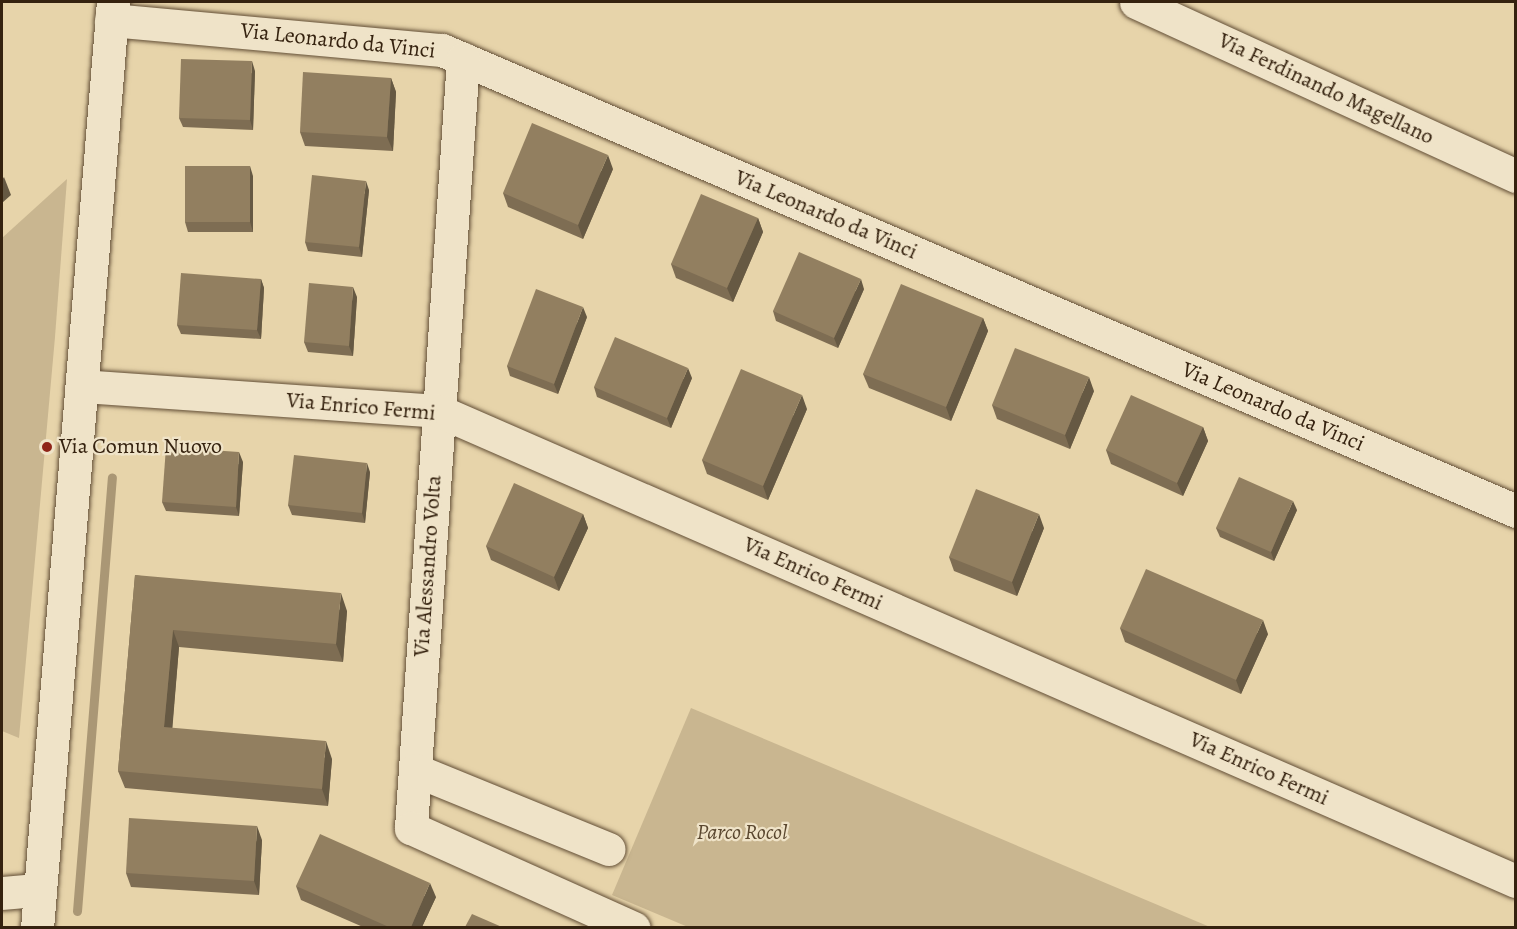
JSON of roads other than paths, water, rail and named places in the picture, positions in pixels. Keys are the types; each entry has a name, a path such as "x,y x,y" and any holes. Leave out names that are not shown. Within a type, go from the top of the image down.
{"street":[{"name":"Via Ferdinando Magellano","path":"1136,2 1515,176"},
{"name":"Via Leonardo da Vinci","path":"112,11 442,50 1515,511"},
{"path":"37,927 112,11"},
{"name":"Via Alessandro Volta","path":"463,59 411,828 634,927"},
{"name":"Via Enrico Fermi","path":"82,386 439,411 1515,881"},
{"path":"415,770 609,849"},
{"path":"2,893 40,890"}],"waterway":[{"path":"77,911 112,477"}],"place":[{"name":"Via Comun Nuovo","path":"47,447"}],"park label":[{"name":"Parco Rocol","path":"742,833"}]}
